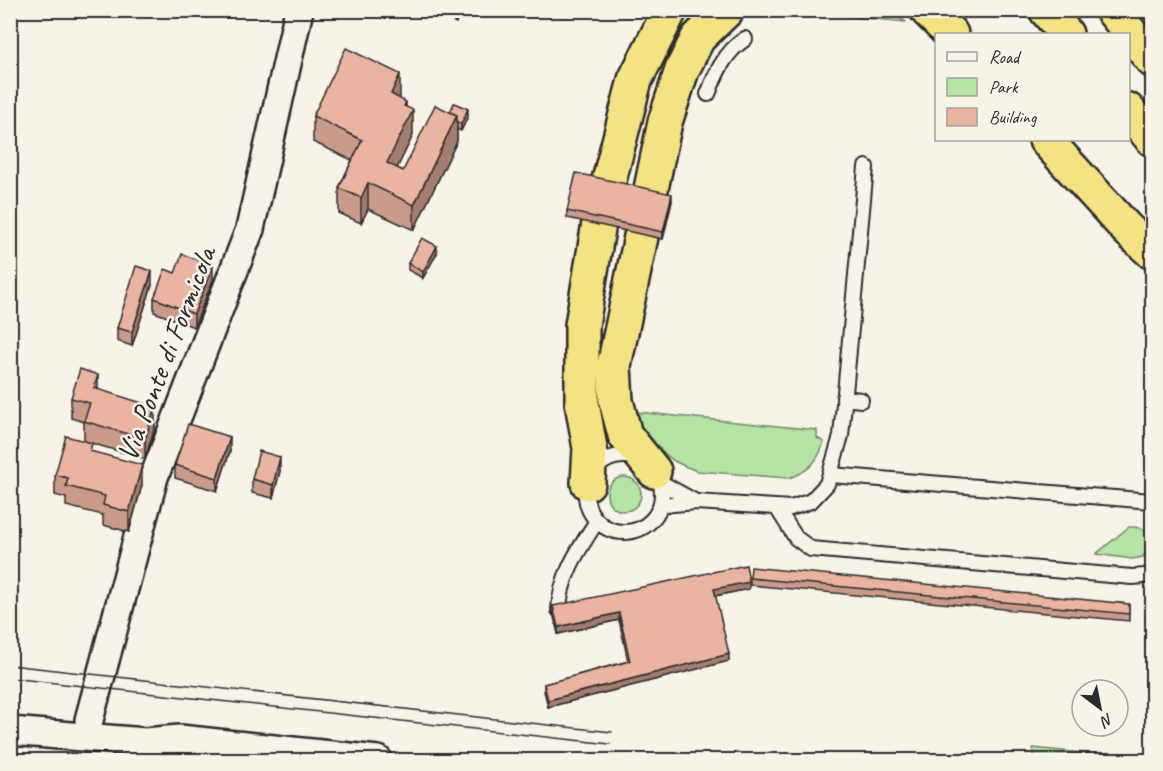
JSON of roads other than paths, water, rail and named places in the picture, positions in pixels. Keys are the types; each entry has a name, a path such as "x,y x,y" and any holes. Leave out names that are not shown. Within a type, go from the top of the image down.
{"highway":[{"path":"588,483 590,448 582,403 582,325 601,211 635,80 670,10"},
{"path":"601,211 647,82 695,10"},
{"path":"657,476 625,435 616,401 614,366 621,323 665,122 682,70 698,38 727,10"},
{"path":"927,10 950,33"},
{"path":"1046,10 1065,33"},
{"path":"1112,10 1152,60"},
{"path":"1130,112 1152,139"},
{"path":"1047,141 1127,229 1152,252"},
{"path":"1127,229 1152,266"}],"street":[{"name":"Via Ponte di Formicola","path":"88,720 154,477 250,229 299,10"},
{"path":"10,714 149,727 180,739"},
{"path":"10,731 145,742 180,739 378,760"}],"lane":[{"path":"708,94 724,60 734,47 745,39"},
{"path":"662,505 696,502 777,508 797,507 811,501 822,491 831,475 841,436 866,168"},
{"path":"844,398 861,400"},
{"path":"657,476 662,505 653,519 645,526 625,532 615,531 597,521 591,513 587,504 588,483 599,466 609,459 621,456 633,457 644,462 657,476 696,502"},
{"path":"831,475 1152,501"},
{"path":"777,508 796,538 811,549 1132,577 1152,573"},
{"path":"559,610 561,588 568,570 597,521"}],"tram line":[{"path":"10,665 612,732"},
{"path":"10,678 610,744"}]}
